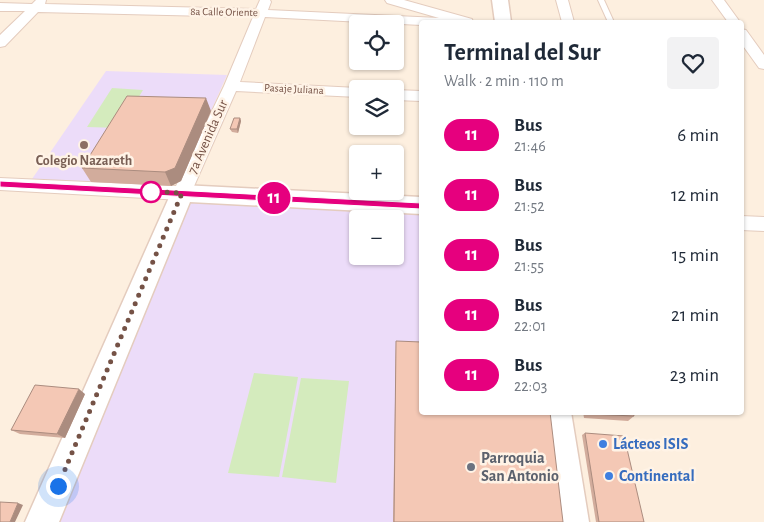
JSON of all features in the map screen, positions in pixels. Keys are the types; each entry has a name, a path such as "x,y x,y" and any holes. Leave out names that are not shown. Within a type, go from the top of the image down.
{"street":[{"path":"391,0 460,20"},
{"path":"500,0 503,20"},
{"path":"562,0 567,20"},
{"path":"718,0 733,20"},
{"path":"0,43 39,4"},
{"name":"8a Calle Oriente","path":"0,7 39,4 262,6 424,20"},
{"name":"7a Avenida Sur","path":"42,522 182,193 231,86 262,6"},
{"path":"744,34 757,36"},
{"path":"744,37 764,65"},
{"name":"Pasaje Juliana","path":"231,86 349,92"},
{"path":"404,95 419,96"},
{"path":"0,184 419,206"},
{"path":"744,223 764,224"},
{"path":"556,415 572,522"}],"lane":[{"path":"602,0 610,20"}],"shaded area":[{"name":"Colegio Nazareth","path":"106,71 227,75 211,111 134,109 91,182 32,179"},
{"path":"186,199 401,210 349,210 349,265 404,265 404,210 419,211 419,365 393,522 57,522"}],"green space":[{"path":"112,88 143,90 120,128 87,127"},
{"path":"254,373 298,377 279,477 228,473"},
{"path":"301,378 349,381 336,483 282,477"}],"building":[{"path":"127,96 206,98 175,168 165,172 82,168"},
{"path":"234,118 240,118 237,129 230,129"},
{"name":"Parroquia San Antonio","path":"396,341 419,342 419,415 550,415 563,522 394,522"},
{"path":"35,385 79,389 57,434 11,430"},
{"path":"585,433 624,436 644,522 599,522"},
{"path":"0,502 18,503 10,522 0,522"}],"bus line":[{"name":"11","path":"0,184 419,206"}],"place":[{"name":"Colegio Nazareth","path":"84,145"},
{"name":"Lácteos ISIS","path":"603,444"},
{"name":"Parroquia San Antonio","path":"471,467"},
{"name":"Continental","path":"609,476"}],"route":[{"path":"58,486 182,193 146,191 151,192"}]}
